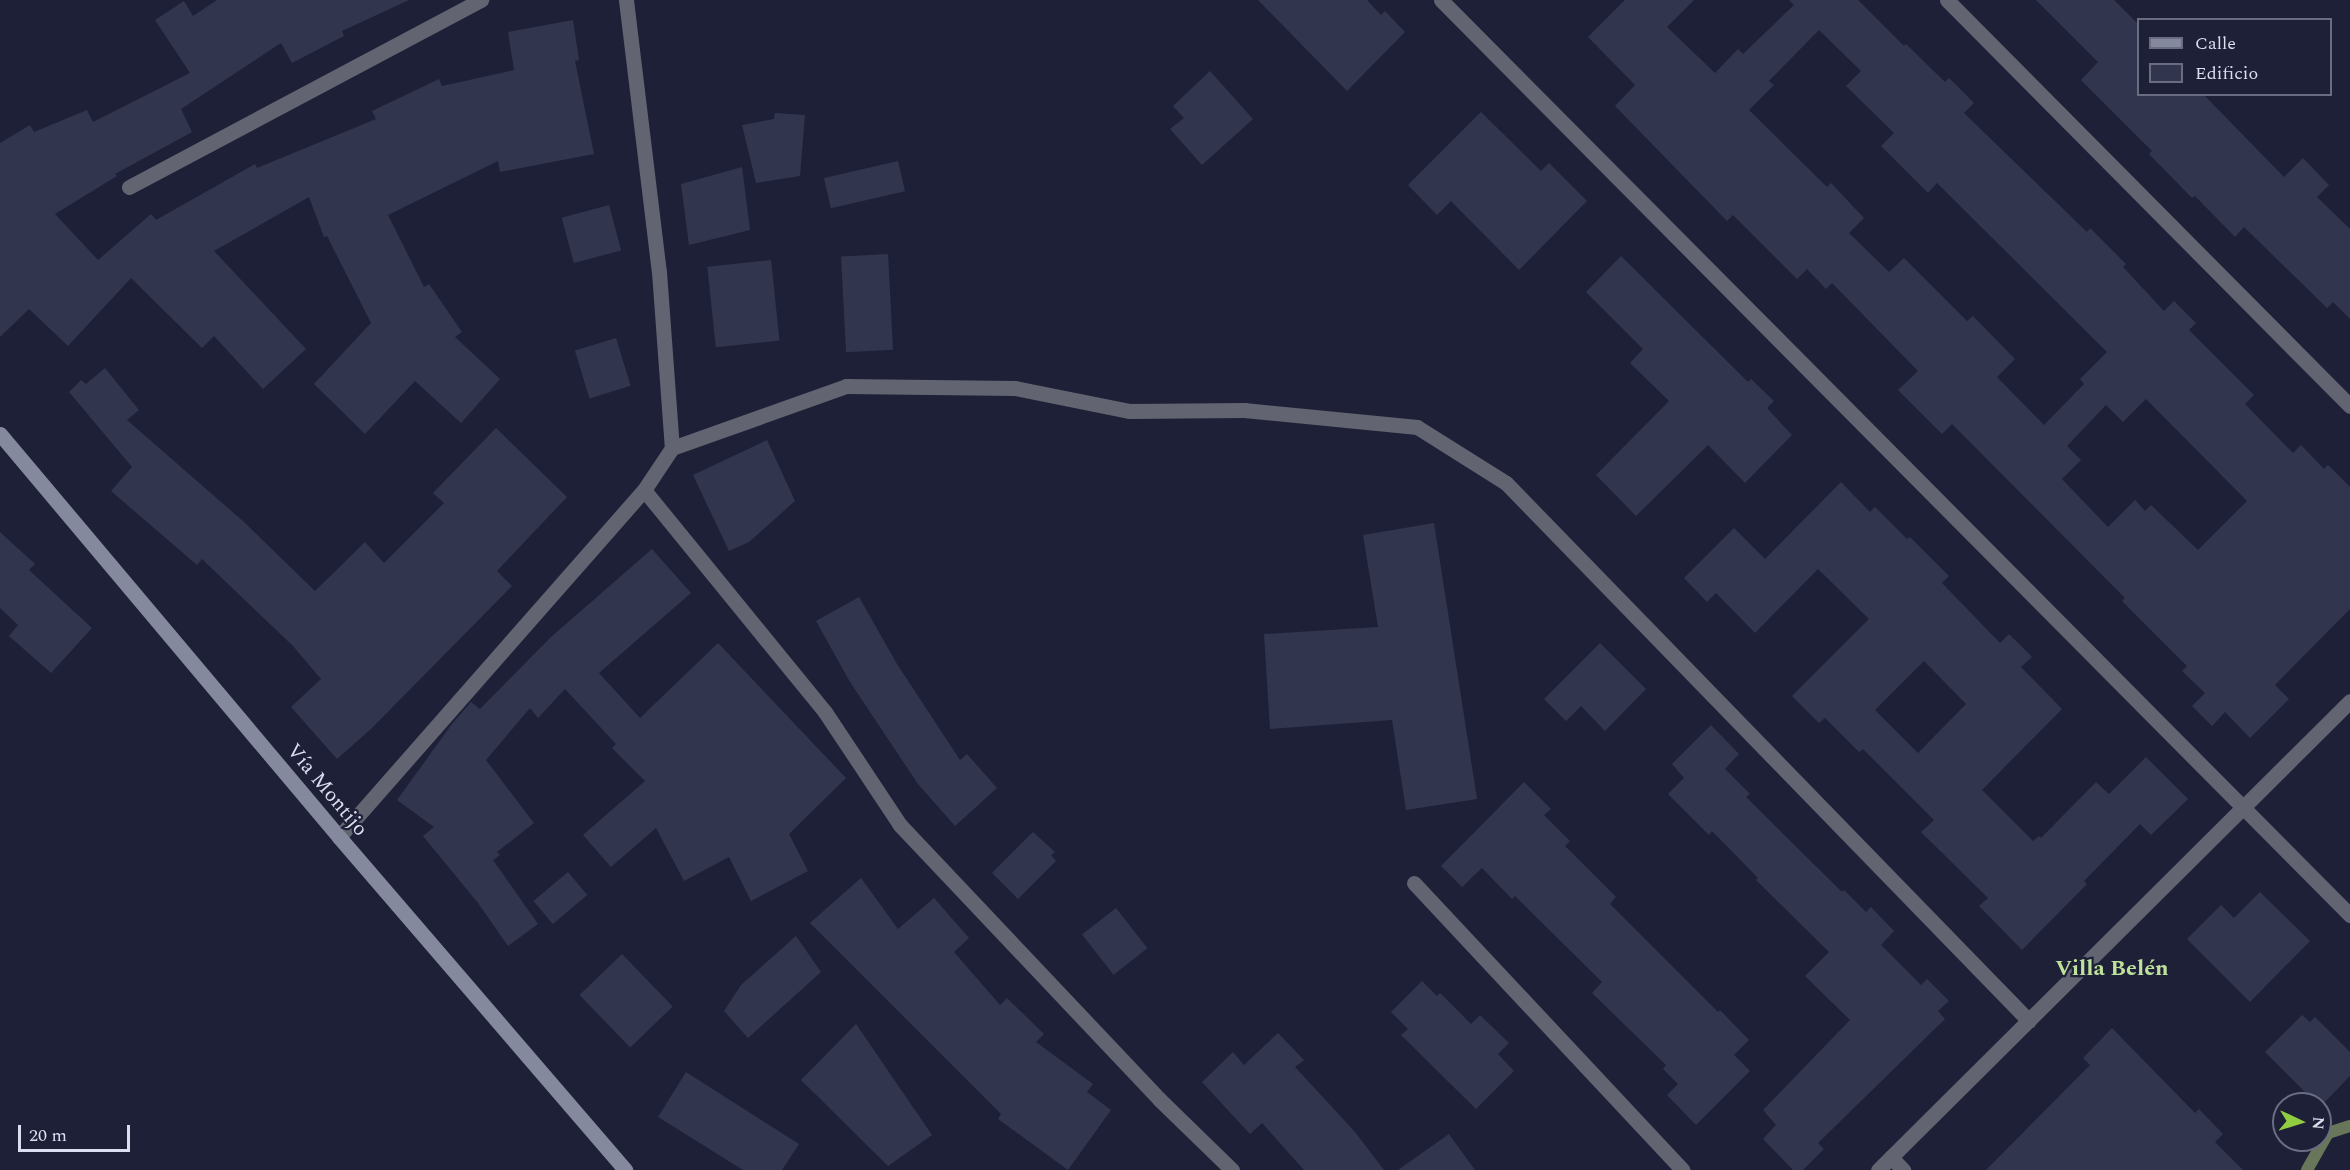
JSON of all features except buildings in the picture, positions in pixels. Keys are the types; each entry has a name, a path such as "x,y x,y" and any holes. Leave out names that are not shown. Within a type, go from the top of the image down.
{"main road":[{"name":"Vía Montijo","path":"0,434 339,837 625,1170"}],"street":[{"path":"129,187 481,0"},
{"path":"626,0 659,272 672,448"},
{"path":"1441,0 2350,915"},
{"path":"1947,0 2350,406"},
{"path":"339,837 644,490 672,448 846,386 1015,388 1129,411 1244,410 1417,427 1506,483 2029,1021"},
{"path":"644,490 825,712 900,825 1160,1099 1233,1170"},
{"path":"1878,1170 2350,701"},
{"path":"1414,883 1683,1170"},
{"path":"1891,1157 1903,1170"}],"waterway":[{"path":"2307,1170 2328,1133 2350,1126"}],"district":[{"name":"Villa Belén","path":"2112,969"}]}
